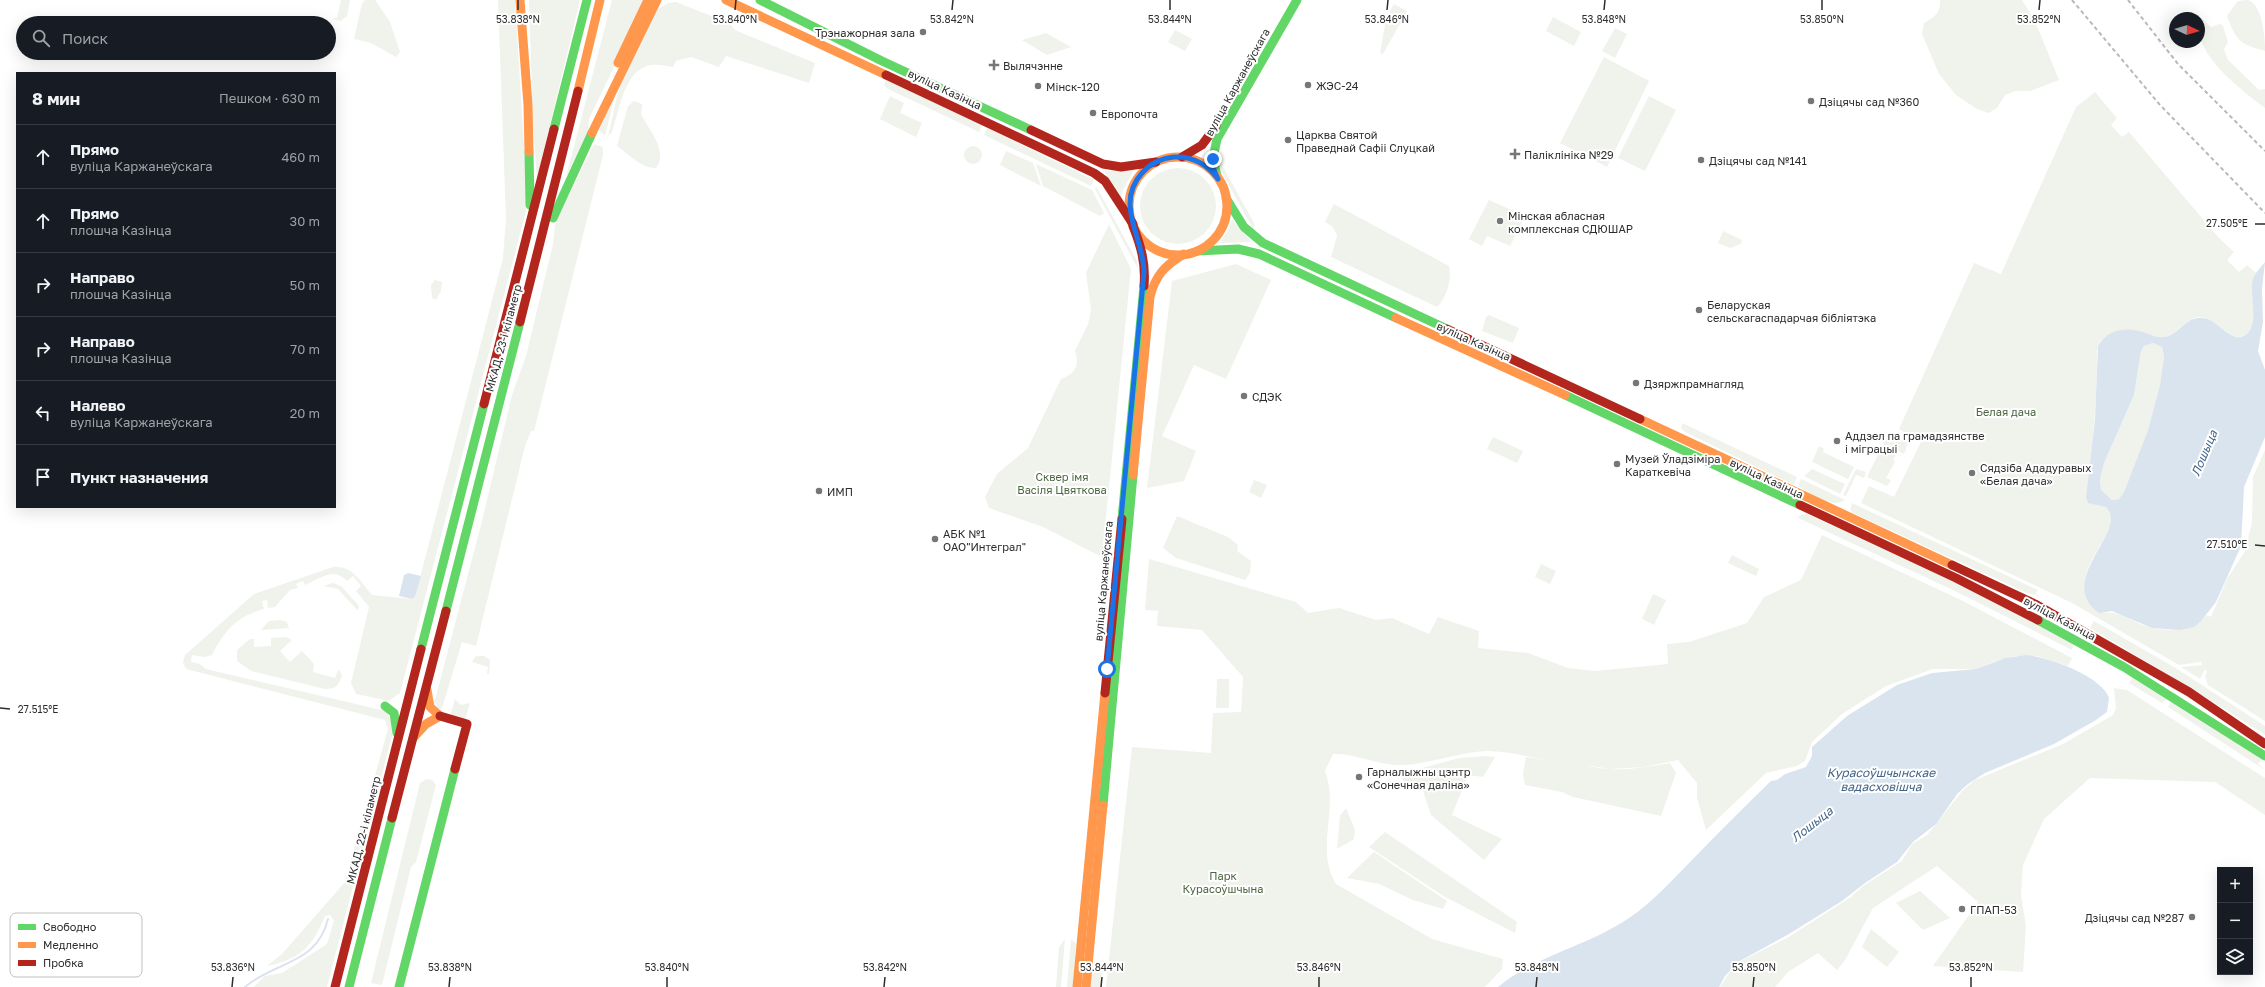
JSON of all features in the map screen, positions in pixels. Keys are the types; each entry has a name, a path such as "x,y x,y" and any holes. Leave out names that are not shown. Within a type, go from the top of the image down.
{"main road":[{"path":"520,0 530,172 527,238"},
{"name":"МКАД, 23-і кіламетр","path":"414,682 587,0"},
{"name":"МКАД, 23-і кіламетр","path":"426,684 537,255 600,0"},
{"path":"592,133 590,126 592,117 648,0"},
{"path":"537,255 592,133 657,0"},
{"name":"вуліца Казінца","path":"726,0 1094,173 1105,181 1133,225"},
{"name":"вуліца Казінца","path":"760,0 882,60 1103,164 1121,166 1156,162"},
{"name":"вуліца Каржанеўскага","path":"1182,157 1198,148 1212,135 1289,0"},
{"name":"вуліца Каржанеўскага","path":"1218,179 1214,164 1217,138 1297,0"},
{"path":"1182,157 1200,162 1218,179 1226,198 1226,214 1221,229 1210,243 1197,251 1184,254 1168,254 1153,248 1142,239 1133,225 1129,202 1133,187 1141,174 1156,162 1170,158 1182,157"},
{"name":"вуліца Казінца","path":"1226,198 1244,227 1263,243 1961,568 2055,615 2189,692 2265,744"},
{"name":"вуліца Каржанеўскага","path":"1077,987 1144,272 1142,247 1133,225"},
{"name":"вуліца Казінца","path":"1197,251 1238,249 1259,254 1956,578 2081,642 2182,702 2265,756"},
{"name":"вуліца Каржанеўскага","path":"1086,987 1150,295 1159,272 1164,266 1184,254"},
{"path":"1668,445 1673,434"},
{"path":"1801,507 1806,496"},
{"path":"1956,578 1961,575 1961,568"},
{"path":"397,744 396,718 394,713 385,706 397,701 414,682"},
{"name":"МКАД, 22-і кіламетр","path":"336,987 414,682"},
{"path":"399,987 468,724 440,716 430,707 426,684"},
{"path":"349,987 426,684"},
{"path":"2182,702 2182,696 2189,692"},
{"path":"413,739 426,724 440,716"}],"green space":[{"path":"341,0 350,0 347,16 341,21 336,20"},
{"path":"365,0 375,0 390,22 400,52 396,57 371,43 354,39 362,4"},
{"path":"498,0 515,0 527,196 526,211 400,693 389,701 356,694 351,683 369,607 356,591 361,586 353,576 347,581 342,577 332,574 321,577 305,585 303,581 296,584 298,588 290,590 275,607 268,608 267,600 262,601 264,609 239,620 221,639 212,655 204,657 192,655 191,662 200,664 206,669 386,711 394,728 327,987 254,987 265,976 282,973 327,944 334,920 330,915 325,916 315,936 304,950 289,960 267,966 282,954 345,882 388,729 385,720 186,669 183,662 185,655 254,594 333,567 340,567 351,571 372,595 412,599 415,597 503,258 506,219"},
{"path":"529,0 580,0 537,179 533,125"},
{"path":"612,0 646,0 589,119 588,131 566,177"},
{"path":"1940,0 2022,0 2035,21 2059,80 2030,91 2016,91 2005,95 1997,108 1989,113 1977,109 1956,95 1939,74 1922,34 1924,23 1934,17 1938,11"},
{"path":"2248,0 2257,8 2260,15 2264,30 2265,51 2249,46 2240,40 2233,31 2227,16 2238,1"},
{"path":"676,2 729,23 735,30 815,63 809,83 726,56 719,67 691,57 676,61 673,67 651,65 642,68 634,74 624,92 612,132 608,136 619,88 658,9 668,3"},
{"path":"1394,4 1407,11 1383,54 1380,53 1386,19"},
{"path":"1553,17 1581,32 1574,46 1546,31"},
{"path":"2205,21 2211,27 2220,24 2223,26 2228,42 2224,49 2228,60 2259,90 2265,89 2265,108 2230,80 2214,63 2205,48"},
{"path":"1615,28 1627,34 1615,58 1602,51"},
{"path":"1175,30 1192,39 1185,51 1168,42"},
{"path":"1046,33 1071,47 1047,55 1022,40"},
{"path":"1604,57 1649,81 1607,167 1560,143"},
{"path":"886,80 982,125 979,132 888,89 884,85"},
{"path":"616,92 605,136 599,130"},
{"name":"Белая дача","path":"2095,92 2117,118 2111,125 2122,137 2129,132 2219,238 2234,252 2227,260 2239,272 2247,265 2256,273 2252,288 2254,314 2253,322 2247,335 2236,337 2231,335 2213,322 2202,317 2191,320 2168,336 2158,337 2137,330 2128,330 2106,336 2099,344 2097,355 2093,432 2086,497 2102,504 2107,508 2112,520 2108,531 2087,570 2084,584 2087,599 2099,613 2115,613 2152,628 2167,630 2181,628 2195,624 2207,615 2211,617 2227,579 2245,551 2252,522 2253,477 2265,450 2265,721 2208,685 2205,676 2207,672 2205,669 2200,679 2181,667 2202,665 2201,662 2179,665 2072,603 1861,503 1869,486 1894,497 1921,442 1899,429 1974,263 2001,274 2076,107"},
{"path":"890,96 904,103 900,113 922,123 916,137 880,119"},
{"path":"1649,96 1676,110 1645,171 1618,158"},
{"path":"634,101 642,104 642,116 653,134 659,148 659,162 656,168 645,166 617,146 628,106"},
{"path":"987,128 1094,180 1091,186 984,135"},
{"path":"594,144 603,147 603,155 534,431 531,431 525,446 476,646 462,642 442,708 439,710 434,702 482,521 512,395 526,356 553,244 555,224"},
{"path":"973,146 979,149 982,155 979,161 973,164 967,161 964,155 967,149"},
{"path":"1006,151 1033,163 1041,186 1000,165"},
{"path":"1217,156 1255,225 1253,229 1221,171"},
{"path":"1036,164 1092,190 1104,213 1100,216 1043,186"},
{"path":"1170,168 1186,168 1199,174 1210,185 1216,198 1214,221 1199,238 1186,244 1170,244 1157,238 1142,221 1140,214 1140,198 1146,185 1163,170"},
{"path":"1134,170 1123,190 1121,199 1104,171"},
{"path":"1096,186 1137,261 1138,269 1095,189"},
{"name":"Мінская абласная комплексная СДЮШАР","path":"1489,200 1525,216 1510,246 1487,236 1482,246 1469,239"},
{"path":"1334,204 1449,266 1450,276 1448,288 1441,303 1437,307 1331,257 1337,236 1333,227 1325,222"},
{"path":"1232,219 1251,242 1220,243 1229,228"},
{"name":"Сквер імя Васіля Цвяткова","path":"1109,224 1131,269 1102,557 1043,527 989,508 985,497 997,474 1028,448 1061,379 1070,375 1075,369 1077,361 1075,351 1088,324 1091,310 1086,273"},
{"path":"1723,231 1742,240 1741,244 1730,248 1718,243"},
{"path":"1236,264 1271,280 1226,379 1194,365 1162,436 1196,451 1184,481 1147,488 1172,281"},
{"path":"435,280 442,282 441,291 436,300 432,298 431,285"},
{"path":"1489,315 1519,328 1513,343 1482,331 1486,317"},
{"path":"2153,343 2162,347 2164,355 2160,385 2148,430 2124,492 2119,499 2112,500 2101,490 2100,479 2104,463 2134,395 2141,351 2144,346"},
{"path":"1682,423 1797,477 1794,485 1685,432 1681,428"},
{"path":"1889,433 1908,443 1904,454 1898,451 1893,460 1895,462 1886,478 1891,480 1887,486 1867,477"},
{"path":"1493,437 1523,451 1517,463 1487,449"},
{"path":"1819,446 1824,449 1823,452 1854,467 1848,479 1812,462"},
{"path":"1812,469 1845,484 1840,494 1804,476"},
{"path":"1856,469 1866,472 1864,478 1856,475 1846,496 1843,495"},
{"path":"1801,479 1845,500 1840,503 1834,503 1821,499 1798,486"},
{"path":"1254,480 1267,485 1261,498 1249,492"},
{"path":"1852,503 2038,590 2035,595 2027,593 1853,513 1850,510"},
{"path":"1807,514 2004,605 2074,644 2072,650 1955,591 1798,518 1800,515"},
{"path":"1177,516 1228,537 1238,545 1237,551 1251,561 1250,573 1245,580 1176,558 1163,548"},
{"name":"Парк Курасоўшчына","path":"1822,535 1963,601 2072,658 2068,666 2037,656 2015,656 1995,661 1976,669 1933,669 1886,686 1842,714 1812,742 1805,761 1797,766 1766,773 1706,830 1697,798 1697,783 1678,760 1644,767 1611,769 1638,768 1670,763 1676,773 1661,816 1573,797 1562,792 1525,785 1523,774 1526,757 1548,760 1510,753 1487,751 1421,763 1399,765 1382,763 1350,755 1333,754 1325,771 1329,786 1330,800 1327,856 1330,870 1336,884 1432,939 1503,959 1502,969 1485,987 1106,987 1132,747 1211,753 1213,713 1241,712 1243,677 1202,630 1157,626 1158,611 1145,610 1149,559 1296,602 1308,613 1339,608 1376,620 1392,618 1429,634 1438,617 1479,631 1478,648 1528,653 1568,668 1595,671 1668,664 1667,644 1689,642 1747,623 1764,597 1801,580"},
{"path":"1732,555 1759,569 1756,576 1728,563"},
{"path":"1541,564 1556,571 1550,584 1535,577"},
{"path":"333,583 341,586 359,606 358,611 338,589 323,586"},
{"path":"1653,594 1666,600 1654,625 1642,619"},
{"path":"281,620 287,622 289,628 261,630 269,621"},
{"path":"2094,621 2174,667 2265,726 2265,735 2196,691 2090,628"},
{"path":"286,637 292,640 280,651 290,662 302,651 314,664 313,672 335,678 339,670 342,675 337,686 325,689 251,671 237,661 237,650 250,639 254,639 254,647 271,646 271,638"},
{"path":"476,656 484,656 490,660 489,674 487,674 488,667 472,662"},
{"path":"2133,677 2168,698 2162,703 2129,683"},
{"path":"1217,679 1229,679 1229,708 1216,708"},
{"path":"2114,688 2127,690 2265,778 2265,815 2215,782 2090,778 2044,819 2023,865 2021,895 2026,926 2023,972 1933,966 1978,902 1937,866 1873,908 1845,960 1837,970 1818,953 1788,972 1775,987 1720,987 1729,973 1743,960 1787,938 1851,897 1863,886 1902,861 1912,844 1927,835 1963,790 1975,780 2063,744 2113,715 2116,708"},
{"path":"455,699 461,705 470,703 465,720 450,716"},
{"path":"2172,700 2262,759 2258,764 2265,770 2168,707"},
{"path":"1486,756 1495,757 1483,777 1468,775 1452,815 1502,839 1484,860 1431,815 1422,788 1405,782 1394,769 1419,769 1459,758"},
{"path":"427,779 432,780 436,785 416,862 411,867 382,985 371,983 420,783"},
{"path":"1346,808 1355,830 1354,839 1337,849 1340,816"},
{"path":"1385,832 1517,922 1515,933 1445,897 1369,847"},
{"path":"1374,852 1447,901 1443,909 1413,900 1379,884 1347,878"},
{"path":"1920,891 1950,918 1923,930 1896,903"},
{"path":"1871,929 1899,952 1887,967 1862,947"},
{"path":"1065,939 1061,987 1056,987 1059,947"},
{"path":"1071,939 1076,944 1073,987 1067,987"},
{"path":"1096,968 1102,969 1101,987 1088,987 1090,970"}],"water":[{"name":"Лошыца","path":"2265,262 2262,289 2263,322 2258,351 2265,370 2265,437 2244,487 2241,546 2216,602 2201,621 2194,627 2180,630 2152,628 2112,611 2099,613 2087,600 2084,586 2088,571 2109,529 2111,517 2106,507 2088,503 2086,497 2095,419 2098,346 2106,336 2116,331 2128,329 2164,337 2174,333 2192,319 2198,318 2209,320 2230,335 2241,337 2246,335 2250,330 2253,317 2253,279","holes":["2153,343 2162,347 2164,356 2160,385 2148,430 2124,492 2119,499 2112,500 2101,490 2100,479 2104,463 2134,395 2141,351 2144,346"]},
{"path":"408,573 421,576 415,597 412,599 399,596 404,575"},
{"name":"Курасоўшчынскае вадасховішча","path":"2027,655 2048,659 2086,675 2096,682 2109,698 2107,712 2054,744 1985,773 1968,784 1958,793 1936,824 1913,842 1897,862 1865,883 1842,901 1789,934 1738,962 1725,976 1719,987 1498,987 1513,976 1546,958 1597,936 1629,918 1663,890 1771,781 1777,780 1785,774 1806,767 1812,756 1812,747 1847,716 1897,685 1932,673 1976,669 2005,658"}],"waterway":[{"path":"245,987 257,978 305,954 315,945 323,934 328,919"}],"railway":[{"path":"2072,0 2160,105 2265,213"},
{"path":"2128,0 2178,64 2265,151"}],"traffic: fast":[{"path":"554,129 587,0"},
{"path":"760,0 882,61 1031,130"},
{"path":"1217,176 1213,158 1217,139 1297,0"},
{"path":"553,218 592,133"},
{"path":"529,152 530,205"},
{"path":"1226,198 1244,227 1263,243 1447,329"},
{"path":"1197,251 1238,249 1259,254 1396,318"},
{"path":"1122,519 1144,286"},
{"path":"446,611 520,322"},
{"path":"1565,395 1800,505"},
{"path":"421,649 484,404"},
{"path":"1103,805 1133,475"},
{"path":"2038,620 2124,667 2265,756"},
{"path":"385,706 394,713 397,733"},
{"path":"399,987 455,769"},
{"path":"349,987 392,818"}],"traffic: slow":[{"path":"520,0 528,105 529,152"},
{"path":"578,91 600,0"},
{"path":"618,63 648,0"},
{"path":"592,133 657,0"},
{"path":"726,0 886,75"},
{"path":"1178,157 1197,161 1212,172 1223,187 1227,206 1223,225 1212,240 1197,251 1178,255 1159,251 1144,240 1133,225 1129,206 1133,187 1144,172 1159,161 1178,157"},
{"path":"1133,475 1150,297 1158,277 1171,262 1184,254"},
{"path":"1396,318 1565,395"},
{"path":"1640,419 1952,565"},
{"path":"414,737 426,724 440,716 430,707 427,690"},
{"path":"1077,987 1105,693"},
{"path":"1086,987 1103,805"}],"traffic: jam":[{"path":"886,75 1094,173 1105,181 1133,224"},
{"path":"520,322 578,91"},
{"path":"1182,157 1202,145 1216,126"},
{"path":"484,404 554,129"},
{"path":"1031,130 1103,164 1121,167 1156,162"},
{"path":"1133,226 1142,255 1144,286"},
{"path":"1447,329 1640,419"},
{"path":"1800,505 1956,578 2038,620"},
{"path":"1105,693 1122,519"},
{"path":"1952,565 2035,604 2189,692 2265,744"},
{"path":"392,818 446,611"},
{"path":"335,987 421,649"},
{"path":"440,716 467,724 455,769"}],"place":[{"name":"Трэнажорная зала","path":"923,32"},
{"name":"Вылячэнне","path":"994,65"},
{"name":"ЖЭС-24","path":"1308,85"},
{"name":"Мінск-120","path":"1038,86"},
{"name":"Дзіцячы сад №360","path":"1811,101"},
{"name":"Европочта","path":"1093,113"},
{"name":"Царква Святой Праведнай Сафіі Слуцкай","path":"1288,140"},
{"name":"Паліклініка №29","path":"1515,154"},
{"name":"Дзіцячы сад №141","path":"1701,160"},
{"name":"Мінская абласная комплексная СДЮШАР","path":"1500,221"},
{"name":"Беларуская сельскагаспадарчая бібліятэка","path":"1699,310"},
{"name":"Дзяржпрамнагляд","path":"1636,383"},
{"name":"СДЭК","path":"1244,396"},
{"name":"Аддзел па грамадзянстве і міграцыі","path":"1837,441"},
{"name":"Музей Ўладзіміра Караткевіча","path":"1617,464"},
{"name":"Сядзіба Ададуравых «Белая дача»","path":"1972,473"},
{"name":"ИМП","path":"819,491"},
{"name":"АБК №1 ОАО\"Интеграл\"","path":"935,539"},
{"name":"Гарналыжны цэнтр «Сонечная даліна»","path":"1359,777"},
{"name":"ГПАП-53","path":"1962,909"},
{"name":"Дзіцячы сад №287","path":"2192,917"}],"route":[{"path":"1107,669 1144,272 1142,247 1130,213 1130,197 1135,182 1144,171 1156,162 1174,157 1192,159 1200,162 1212,171 1218,179 1214,170 1213,159"}]}
